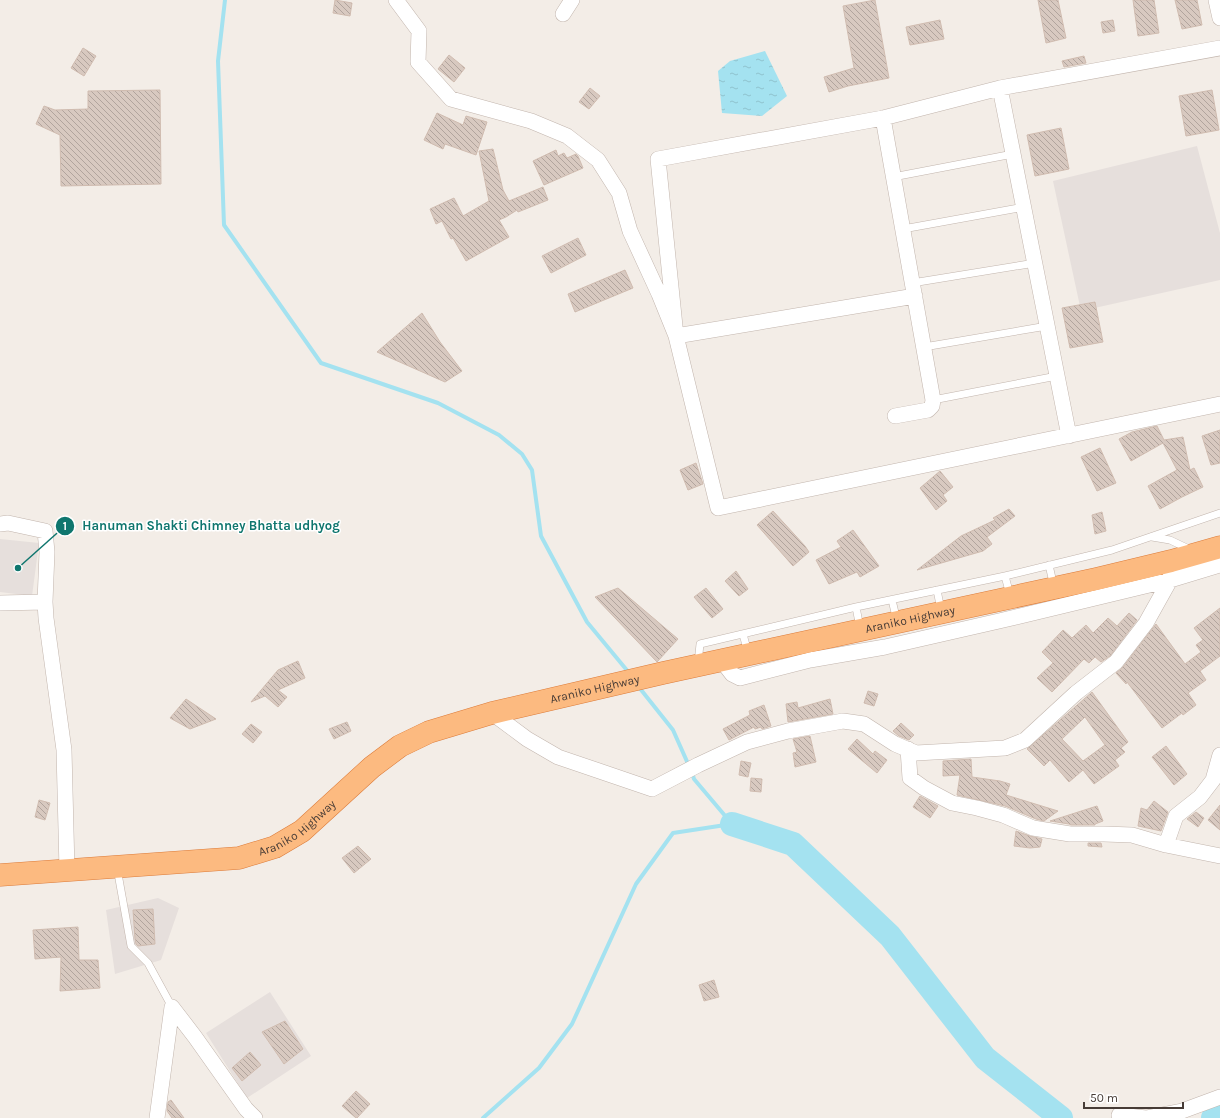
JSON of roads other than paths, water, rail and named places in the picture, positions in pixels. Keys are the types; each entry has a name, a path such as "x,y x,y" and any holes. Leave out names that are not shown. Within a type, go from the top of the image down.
{"highway":[{"name":"Araniko Highway","path":"0,874 239,858 275,847 302,831 372,767 400,746 429,732 492,713 663,673 942,613 993,612 1011,597 1056,597 1170,570 1200,554 1220,547"}],"street":[{"path":"396,0 419,31 418,62 451,99 531,121 567,136 598,160 619,193 630,231 659,294 676,336"},
{"path":"563,14 572,0"},
{"path":"1216,0 1220,18"},
{"path":"1220,48 1000,88 883,118 658,159 676,336 718,508 1220,404"},
{"path":"1000,88 1069,436"},
{"path":"883,118 933,400 932,406 928,410 895,416"},
{"path":"676,336 913,290"},
{"path":"0,524 8,523 45,531 47,552 45,602 48,637 64,750 67,870"},
{"path":"492,713 527,739 558,757 652,788 698,764 747,742 843,721 864,724 895,744 916,753 1005,748 1025,740 1076,693 1116,662 1146,623 1170,570 1220,564"},
{"path":"722,661 732,674 740,678 810,660 885,647 993,612 1056,597"},
{"path":"0,603 45,602"},
{"path":"908,749 910,778 924,788 952,803 977,808 1032,828 1070,834 1132,835 1166,845 1220,856"},
{"path":"1166,845 1176,816 1200,797 1213,780 1220,755"},
{"path":"157,1118 172,1007"},
{"path":"172,1007 246,1110 255,1118"},
{"path":"1119,1115 1146,1118 1182,1111 1220,1097"}],"lane":[{"path":"893,177 1013,154"},
{"path":"903,229 1024,207"},
{"path":"913,290 1035,263"},
{"path":"924,347 1047,326"},
{"path":"933,400 1057,376"},
{"path":"698,666 700,644 856,607 1005,576 1112,550 1220,513"},
{"path":"1152,537 1170,540 1200,554"},
{"path":"1049,565 1056,597"},
{"path":"1005,576 1011,597"},
{"path":"937,590 942,613"},
{"path":"892,600 897,623"},
{"path":"856,607 861,631"},
{"path":"743,634 749,655"},
{"path":"116,866 130,946 148,963 172,1007"}],"water":[{"path":"765,51 787,96 762,116 722,113 718,71 730,61"}],"waterway":[{"path":"225,0 218,61 224,225 321,363 438,403 499,435 522,454 532,470 541,536 587,622 630,674"},
{"path":"638,686 673,730 689,766"},
{"path":"692,772 694,779 732,824"},
{"path":"483,1118 539,1068 572,1024 636,884 673,833 732,824"},
{"path":"732,824 793,844 890,936 985,1058 1061,1118"},
{"path":"1213,1118 1220,1114"}],"place":[{"name":"Hanuman Shakti Chimney Bhatta udhyog","path":"18,568"}]}
